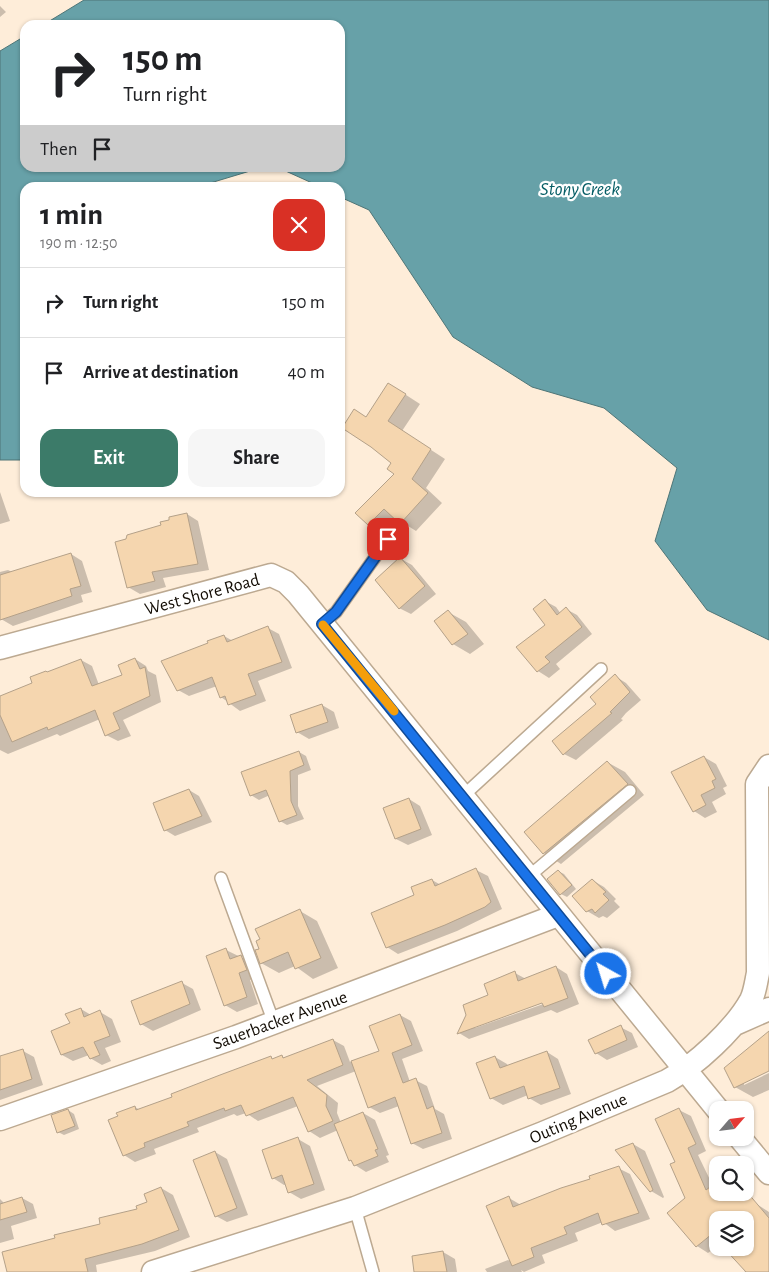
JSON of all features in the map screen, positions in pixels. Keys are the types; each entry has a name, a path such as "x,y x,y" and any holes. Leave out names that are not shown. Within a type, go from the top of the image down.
{"street":[{"name":"West Shore Road","path":"0,648 271,575 286,582 298,594 711,1101"},
{"name":"Outing Avenue","path":"153,1272 356,1208 543,1133 667,1081 686,1071 735,1024 751,998 758,973 757,784 769,766"},
{"name":"Sauerbacker Avenue","path":"0,1119 274,1022 558,915"},
{"path":"735,1024 769,1009"},
{"path":"747,1146 769,1173"}],"lane":[{"path":"322,624 336,612 388,539"},
{"path":"463,796 601,669"},
{"path":"528,877 630,791"},
{"path":"221,878 274,1022"},
{"path":"356,1208 373,1272"}],"water":[{"name":"Stony Creek","path":"84,0 769,0 769,640 707,610 655,541 677,468 604,408 532,387 453,337 369,210 345,199 345,182 310,182 288,172 345,172 345,20 51,20"},
{"path":"20,39 20,172 247,172 214,182 20,182 20,460 0,460 0,51"}],"building":[{"path":"388,383 406,394 388,421 431,449 412,479 428,493 400,524 384,509 368,525 355,513 394,474 387,469 391,463 345,430 345,423 354,409 366,417"},
{"path":"187,513 198,564 152,572 155,581 127,588 115,542 126,539 127,535 161,525 160,522 169,520 169,517"},
{"path":"71,553 81,586 70,589 72,596 0,620 0,575"},
{"path":"400,557 425,586 399,609 375,580"},
{"path":"545,599 557,615 566,607 582,627 545,657 550,662 537,672 516,647 545,625 533,609"},
{"path":"448,610 468,634 452,645 434,621"},
{"path":"268,626 282,662 248,674 256,695 228,705 225,696 220,698 212,677 177,691 161,661 224,635 227,642"},
{"path":"135,658 140,669 145,667 150,696 113,713 120,729 105,736 95,710 48,730 47,727 12,742 0,715 0,696 32,683 30,677 81,659 92,686 122,675 118,665"},
{"path":"615,674 630,692 610,712 612,713 563,755 552,741 596,704 590,697"},
{"path":"322,704 328,722 296,733 290,715"},
{"path":"299,751 304,765 290,771 291,801 297,815 279,822 266,790 250,796 241,772"},
{"path":"704,756 716,779 712,781 715,788 701,795 706,805 693,812 671,772"},
{"path":"607,761 628,784 543,854 524,832"},
{"path":"189,789 202,816 164,831 153,803"},
{"path":"409,798 421,829 395,839 383,808"},
{"path":"476,868 491,902 485,907 445,925 386,948 371,913 414,895 411,887 432,879 435,886"},
{"path":"558,870 572,885 560,895 547,879"},
{"path":"592,879 606,892 603,894 609,900 595,913 592,909 586,912 572,896"},
{"path":"300,909 321,958 295,969 288,952 260,964 255,950 259,949 256,941 260,939 255,929"},
{"path":"226,948 230,959 241,955 247,970 239,973 247,997 224,1006 206,956"},
{"path":"556,966 568,998 544,1007 542,1003 457,1034 466,1015 463,1005 488,995 484,984 515,971 518,981"},
{"path":"182,981 190,1004 140,1025 131,1001"},
{"path":"81,1008 84,1017 100,1010 110,1036 94,1042 100,1055 90,1059 83,1047 61,1055 51,1031 70,1023 65,1014"},
{"path":"400,1014 412,1045 392,1053 403,1083 416,1078 427,1109 433,1106 442,1133 411,1144 395,1097 368,1108 351,1061 379,1051 369,1026"},
{"path":"621,1025 627,1040 595,1054 588,1040"},
{"path":"769,1031 769,1071 734,1088 724,1068"},
{"path":"333,1039 343,1065 307,1080 327,1095 326,1106 333,1121 308,1132 293,1097 246,1116 241,1105 225,1111 224,1108 187,1122 189,1126 144,1143 145,1147 123,1156 108,1120 118,1116 116,1113 135,1106 136,1110 172,1097 171,1094 271,1056 272,1059 282,1055 283,1058"},
{"path":"23,1049 32,1079 0,1090 0,1056"},
{"path":"547,1051 560,1088 528,1099 524,1086 490,1099 476,1063 495,1056 500,1068"},
{"path":"679,1108 696,1144 688,1148 706,1190 709,1188 709,1201 754,1200 769,1218 769,1272 746,1272 731,1256 754,1256 754,1211 709,1211 709,1236 696,1247 667,1213 685,1198 670,1164 675,1162 655,1119"},
{"path":"68,1109 75,1126 57,1133 51,1115"},
{"path":"363,1112 378,1149 375,1150 378,1156 354,1166 351,1160 349,1161 334,1124"},
{"path":"298,1137 314,1184 288,1193 282,1175 272,1179 262,1150"},
{"path":"633,1143 653,1190 650,1192 615,1150"},
{"path":"215,1151 237,1208 215,1217 193,1160"},
{"path":"619,1166 639,1213 602,1225 598,1213 564,1227 567,1234 531,1248 534,1257 512,1266 486,1206 509,1196 513,1207 590,1179 589,1176"},
{"path":"161,1187 179,1230 142,1244 85,1259 88,1272 7,1272 2,1252 55,1238 54,1235 100,1224 99,1218 137,1209 136,1206 147,1202 144,1194"},
{"path":"22,1197 27,1212 0,1220 0,1204"},
{"path":"443,1251 447,1272 414,1272 412,1256"}],"slow traffic":[{"path":"323,625 394,711"}],"route":[{"path":"388,539 336,612 322,624 606,974"}]}
